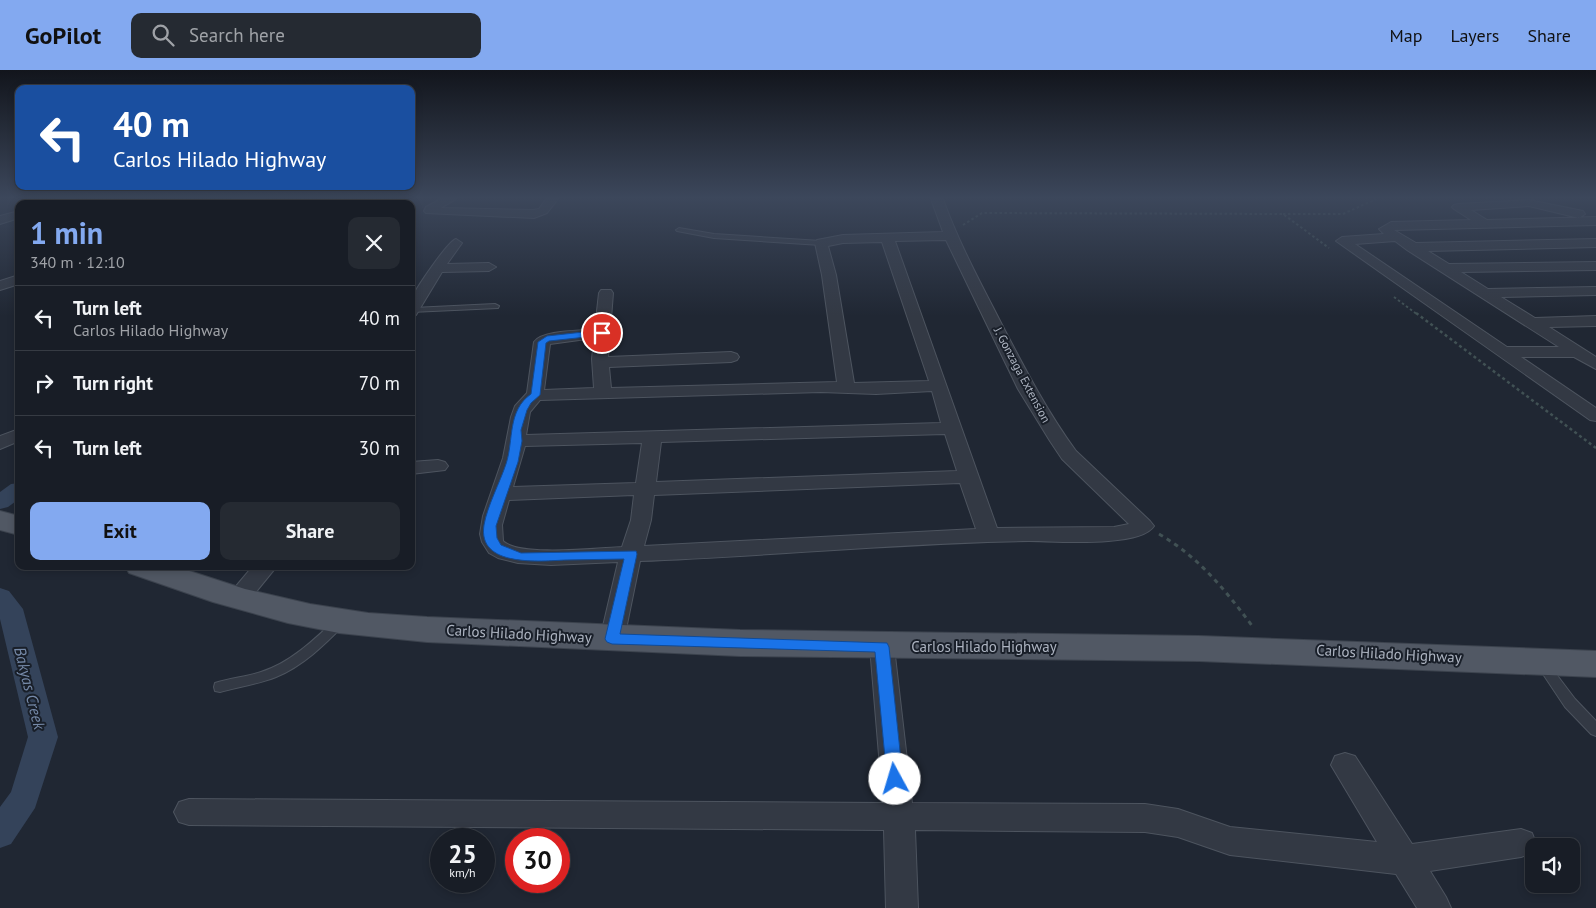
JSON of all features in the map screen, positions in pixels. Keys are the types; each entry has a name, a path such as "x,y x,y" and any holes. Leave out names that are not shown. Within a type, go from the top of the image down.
{"main road":[{"path":"0,520 15,525"},
{"name":"Carlos Hilado Highway","path":"153,570 270,607 340,621 410,628 612,639 882,647 1184,647 1266,649 1596,664"}],"street":[{"path":"846,388 829,274 821,243 843,240 899,238"},
{"name":"J. Gonzaga Extension","path":"952,238 1027,389 1059,441 1069,455 1143,526"},
{"path":"1394,238 1342,241 1596,416"},
{"path":"1396,238 1596,364"},
{"path":"888,239 920,329 967,477 989,535"},
{"path":"415,306 456,243"},
{"path":"1412,247 1596,243"},
{"path":"1445,268 1596,266"},
{"path":"438,268 489,267"},
{"path":"0,286 15,280"},
{"path":"1485,293 1596,291"},
{"path":"603,393 601,362 606,294"},
{"path":"1531,323 1596,321"},
{"path":"535,395 542,342 544,340 602,333"},
{"path":"601,362 731,351 730,390"},
{"path":"1504,352 1596,351"},
{"path":"937,386 535,395 527,401 522,410 516,430 517,441 490,526 491,538 496,548 508,554 531,557 631,554 989,535 1114,534 1132,531 1143,526"},
{"path":"517,441 951,428"},
{"path":"0,443 15,436"},
{"path":"612,639 631,554 641,520 652,437"},
{"path":"415,468 438,466"},
{"path":"501,494 967,477"},
{"path":"239,597 263,570"},
{"path":"882,647 898,816 902,908"},
{"path":"1345,765 1435,908"},
{"path":"188,812 1145,818 1178,824 1230,841 1404,860 1521,843"}],"lane":[{"path":"746,238 821,243"},
{"path":"415,311 495,306"},
{"path":"220,686 263,677 292,663 311,649 340,621"},
{"path":"1540,661 1570,703 1596,730"}],"path":[{"path":"1315,238 1330,249"},
{"path":"1392,296 1596,448"},
{"path":"1143,526 1171,540 1193,555 1212,574 1256,632 1266,649"}],"waterway":[{"name":"Bakyas Creek","path":"0,502 15,492"},
{"name":"Bakyas Creek","path":"0,597 10,609 43,737 24,798 0,833"}],"route":[{"path":"602,333 547,338 542,342 535,395 527,401 522,410 516,430 517,441 512,462 490,526 491,538 496,548 508,554 521,557 631,554 612,639 882,647 895,779"}]}
